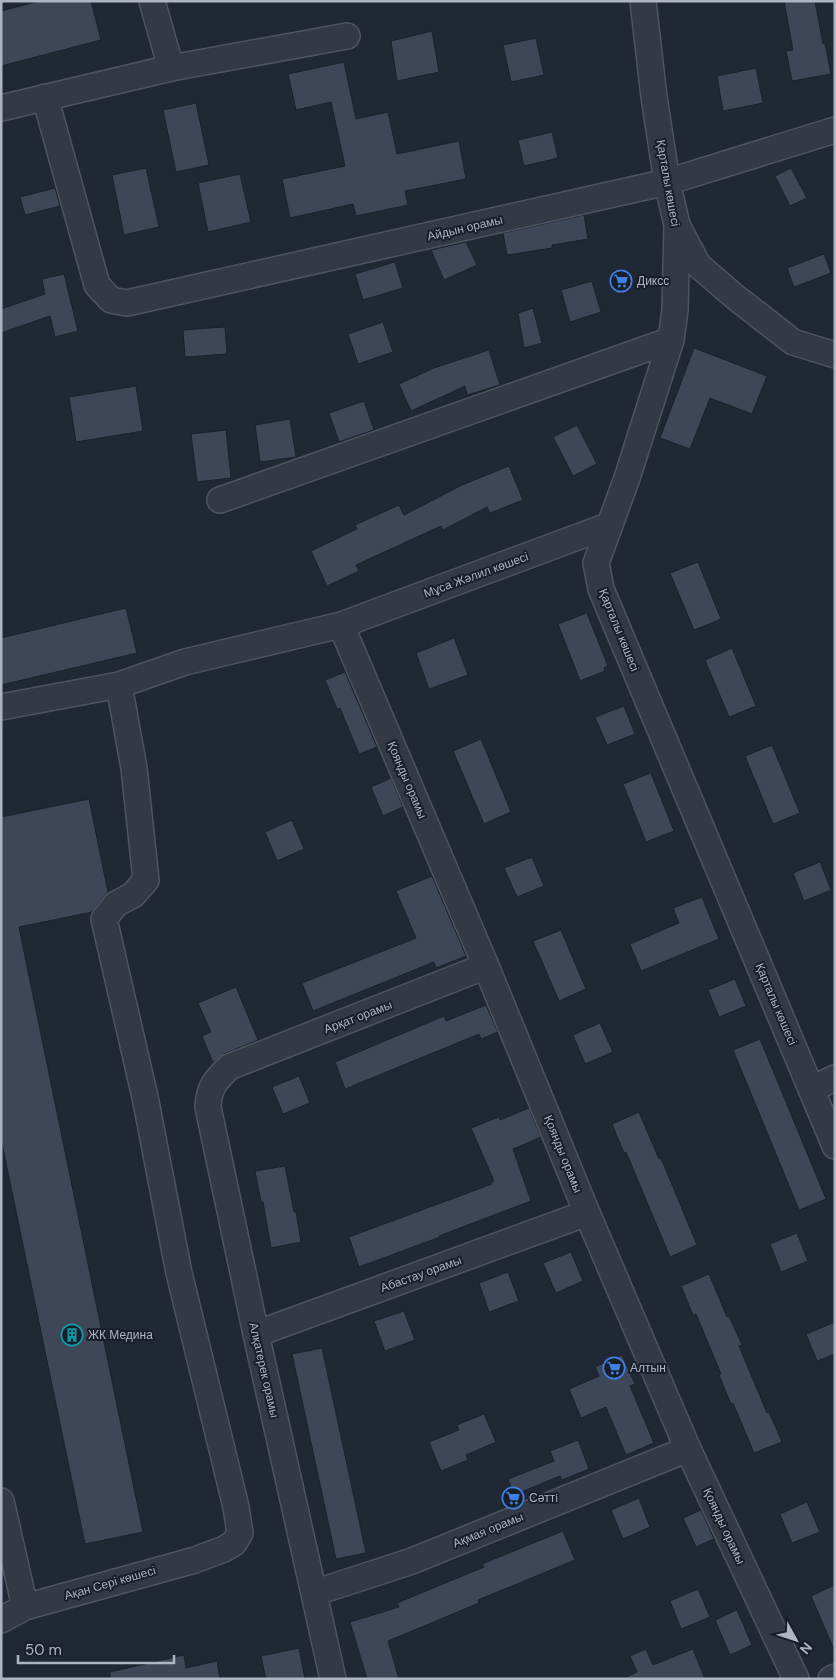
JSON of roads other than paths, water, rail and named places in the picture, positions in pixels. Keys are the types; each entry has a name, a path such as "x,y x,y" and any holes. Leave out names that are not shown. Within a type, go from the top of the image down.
{"street":[{"path":"152,1 171,68"},
{"name":"Қарталы көшесі","path":"643,1 654,97 667,182 677,225 674,310 671,340 627,478 596,563 602,590 835,1146"},
{"path":"1,108 171,68 347,36"},
{"name":"Айдын орамы","path":"46,97 97,285 111,300 127,303 667,182 835,130"},
{"path":"677,225 698,265 734,296 794,342 835,355"},
{"path":"220,500 671,340"},
{"name":"Мұса Жәлил көшесі","path":"1,706 119,685 185,662 341,625 610,525"},
{"name":"Қоянды орамы","path":"341,625 688,1449 796,1679"},
{"name":"Ақан Сері көшесі","path":"1,1620 25,1607 195,1560 224,1549 234,1543 240,1533 236,1507 179,1273 145,1097 104,919 116,904 133,895 146,880 134,768 119,685"},
{"name":"Арқат орамы","path":"229,1067 486,966"},
{"name":"Алқатерек орамы","path":"229,1067 213,1083 208,1096 208,1107 332,1679"},
{"path":"812,1088 835,1078"},
{"name":"Абастау орамы","path":"256,1334 587,1213"},
{"name":"Ақмая орамы","path":"314,1593 412,1560 688,1449"},
{"path":"1,1501 25,1607"}],"place":[{"name":"Диксс","path":"621,281"},
{"name":"ЖК Медина","path":"72,1335"},
{"name":"Алтын","path":"614,1368"},
{"name":"Сәттi","path":"513,1498"}]}
